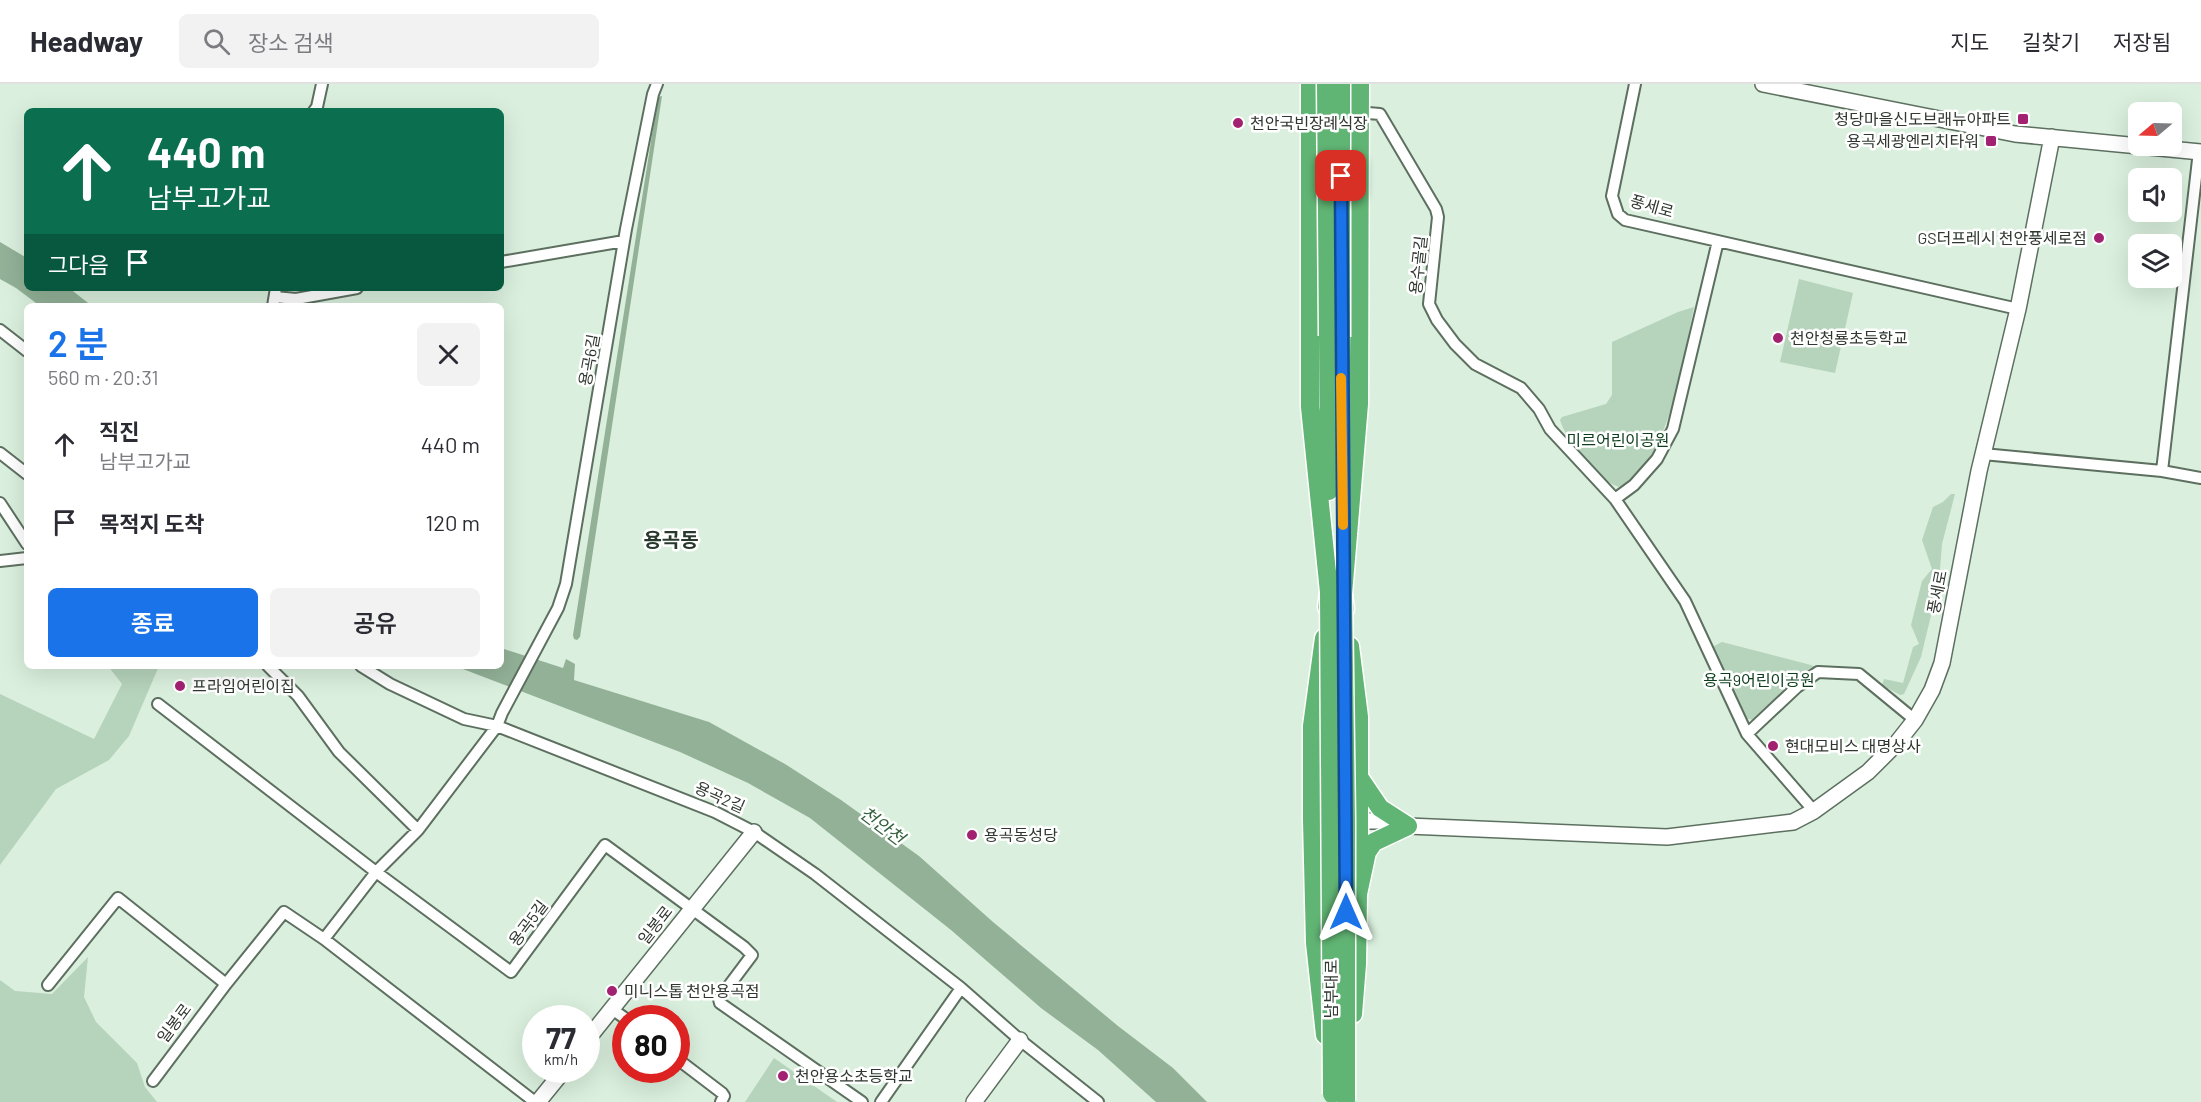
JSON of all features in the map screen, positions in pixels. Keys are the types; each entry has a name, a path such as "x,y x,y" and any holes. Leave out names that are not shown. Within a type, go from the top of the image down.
{"highway":[{"path":"1310,84 1310,407 1336,593 1359,717 1360,821 1357,963 1339,1099"},
{"path":"1326,84 1334,336"},
{"path":"1334,336 1341,84"},
{"path":"1339,1099 1315,943 1312,726 1336,593 1359,404 1360,84"},
{"name":"남부대로","path":"1334,336 1336,593 1346,819 1339,1099"},
{"path":"1359,777 1380,808 1408,826"},
{"path":"1358,894 1367,852 1374,842 1408,826"}],"street":[{"path":"312,108 316,84"},
{"path":"316,108 322,84"},
{"name":"용곡6길","path":"497,726 558,609 566,584 624,241 653,94 657,84"},
{"name":"풍세로","path":"1635,84 1612,196 1618,214 1625,220 2018,309"},
{"path":"1763,84 2015,134 2200,152 2162,471"},
{"name":"용수골길","path":"1310,110 1380,114 1436,209 1438,218 1429,304 1437,320 1455,344 1475,364 1521,388 1539,409 1550,429 1615,499 1685,601 1747,734 1814,811"},
{"name":"풍세로","path":"1408,826 1666,837 1793,822 1814,811 1868,772 1896,744 1915,720 1932,690 1942,663 1983,454 2018,309 2052,137"},
{"path":"504,261 624,241"},
{"path":"1615,499 1634,485 1657,459 1673,429 1718,241"},
{"path":"275,297 296,299 340,291"},
{"path":"0,330 24,349"},
{"path":"0,453 24,472"},
{"path":"1983,454 2162,471 2201,478"},
{"path":"0,503 24,539"},
{"path":"0,561 24,558"},
{"path":"271,669 298,696 339,752 418,830"},
{"name":"용곡2길","path":"366,669 390,684 464,719 497,726 715,812 754,832 815,874 962,988 1020,1040 1098,1102"},
{"path":"1747,734 1797,687 1818,672 1859,674 1915,720"},
{"name":"용곡5길","path":"158,704 376,872 511,972 605,845 691,909"},
{"path":"324,939 376,872 418,830 497,726"},
{"path":"1312,820 1380,821 1408,826"},
{"name":"일봉로","path":"615,1005 754,832"},
{"path":"48,985 118,897 226,984"},
{"path":"691,909 752,955 719,999 720,1003 862,1102"},
{"name":"일봉로","path":"153,1081 284,912 324,939 537,1102 553,1083"},
{"path":"881,1102 962,988"},
{"name":"일봉로","path":"600,1024 612,1009"},
{"path":"974,1102 1020,1040"},
{"path":"690,1069 722,1093 724,1096 721,1102"}],"green space":[{"path":"1799,279 1853,293 1835,373 1780,362"},
{"name":"미르어린이공원","path":"1694,307 1677,388 1656,446 1647,463 1634,476 1619,487 1610,483 1583,459 1569,439 1560,420 1562,417 1606,404 1612,395 1612,342"},
{"path":"1951,494 1955,494 1942,544 1939,582 1921,657 1904,694 1900,695 1882,685 1884,679 1903,683 1913,647 1919,644 1911,625 1922,581 1932,569 1922,540 1933,507 1943,502"},
{"name":"용곡9어린이공원","path":"1722,642 1817,668 1762,714 1753,720 1745,718 1712,647"},
{"path":"110,669 158,669 129,736 109,760 56,789 0,865 0,694 94,739 122,684"},
{"path":"88,957 84,997 96,1022 137,1063 145,1087 157,1102 0,1102 0,980 15,991 52,994"},
{"name":"천안용소초등학교","path":"774,1058 837,1102 745,1102"}],"shaded area":[{"path":"662,96 580,637 577,640 573,635 658,97"},
{"path":"0,242 24,256 24,291 73,291 88,303 36,303 0,279"},
{"path":"504,649 563,668 566,659 575,664 574,680 709,722 785,764 841,800 919,856 993,922 1118,1026 1173,1068 1207,1102 1156,1102 1098,1050 1041,1008 951,930 810,818 748,783 680,752 463,669 504,669"}],"slow traffic":[{"path":"1341,378 1343,525"}],"place":[{"name":"청당마을신도브래뉴아파트","path":"2023,119"},
{"name":"천안국빈장례식장","path":"1238,123"},
{"name":"용곡세광엔리치타워","path":"1991,141"},
{"name":"GS더프레시 천안풍세로점","path":"2099,238"},
{"name":"천안청룡초등학교","path":"1778,338"},
{"name":"프라임어린이집","path":"180,686"},
{"name":"현대모비스 대명상사","path":"1773,746"},
{"name":"용곡동성당","path":"972,835"},
{"name":"미니스톱 천안용곡점","path":"612,991"},
{"name":"천안용소초등학교","path":"783,1076"}],"district":[{"name":"용곡동","path":"671,540"}],"route":[{"path":"1341,176 1346,912"}],"water label":[{"name":"천안천","path":"882,826"}]}
